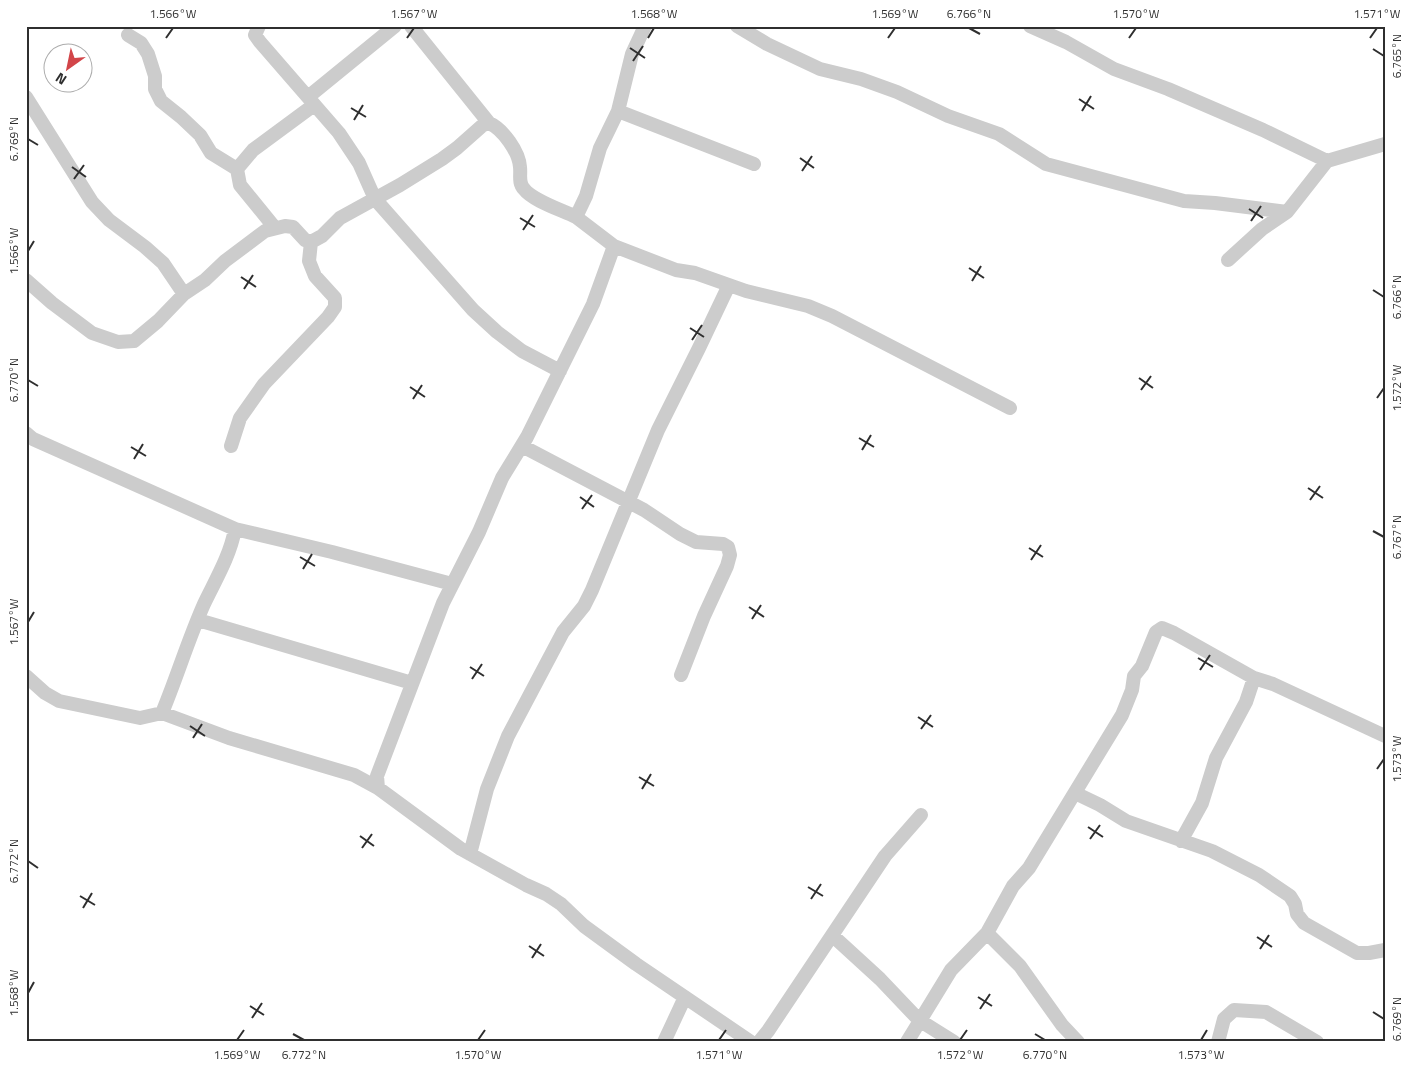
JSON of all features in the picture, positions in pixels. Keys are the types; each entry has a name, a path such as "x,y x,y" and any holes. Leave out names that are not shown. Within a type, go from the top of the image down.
{"street":[{"path":"237,169 252,150 311,101 395,26"},
{"path":"411,26 489,123 498,129 517,153 521,168 520,182 524,190 552,207 576,217 614,246 676,270 695,273 746,291 808,306 832,316 1010,408"},
{"path":"576,217 586,196 600,148 618,111 632,54 645,26"},
{"path":"737,26 767,44 820,68 861,79 897,92 948,116 999,134 1046,164 1184,201 1287,212"},
{"path":"1030,26 1066,42 1114,69 1186,96 1327,161"},
{"path":"254,29 339,133 359,163 375,199 473,310 522,351 560,371"},
{"path":"128,35 142,43 148,54 155,76 155,89 160,101 200,135 211,153 237,169 240,185 275,228"},
{"path":"26,97 92,202 109,220 146,247 163,263 184,294"},
{"path":"618,111 754,164"},
{"path":"311,242 322,236 340,218 442,159 483,125 489,123"},
{"path":"1228,260 1262,230 1287,212 1327,161 1385,144"},
{"path":"26,280 52,303 92,333 118,342 134,340 158,321 184,294 205,280 231,256 265,231 285,226 293,228 311,242"},
{"path":"231,446 240,418 264,384 328,317 335,307 335,298 315,276 309,261 311,242"},
{"path":"378,788 377,776 452,584 479,532 502,478 522,446 594,304 614,246"},
{"path":"470,854 487,790 508,736 564,632 584,606 592,590 658,430 729,285"},
{"path":"26,433 33,439 235,529 332,552 452,584"},
{"path":"522,446 644,510 680,534 696,542 723,544 728,547 730,555 727,566 704,616 681,675"},
{"path":"162,713 198,620 226,559 235,529"},
{"path":"198,620 412,683"},
{"path":"907,1042 951,970 987,933 1007,894 1029,868 1122,715 1132,690 1134,676 1142,666 1156,632 1162,628 1254,678 1290,692 1385,736"},
{"path":"26,676 45,693 59,701 140,718 162,713 229,738 354,775 378,788 470,854 546,894 561,904 584,926 751,1042"},
{"path":"1181,841 1202,803 1216,758 1246,702 1254,678"},
{"path":"1075,793 1100,805 1126,821 1212,851 1259,876 1290,896 1295,904 1297,914 1304,923 1357,953 1385,950"},
{"path":"759,1042 833,936 885,856 921,815"},
{"path":"987,933 1020,966 1062,1025 1078,1042"},
{"path":"833,936 880,979 919,1020 954,1042"},
{"path":"664,1042 685,997"},
{"path":"1218,1042 1224,1019 1234,1010 1266,1012 1317,1042"}]}
